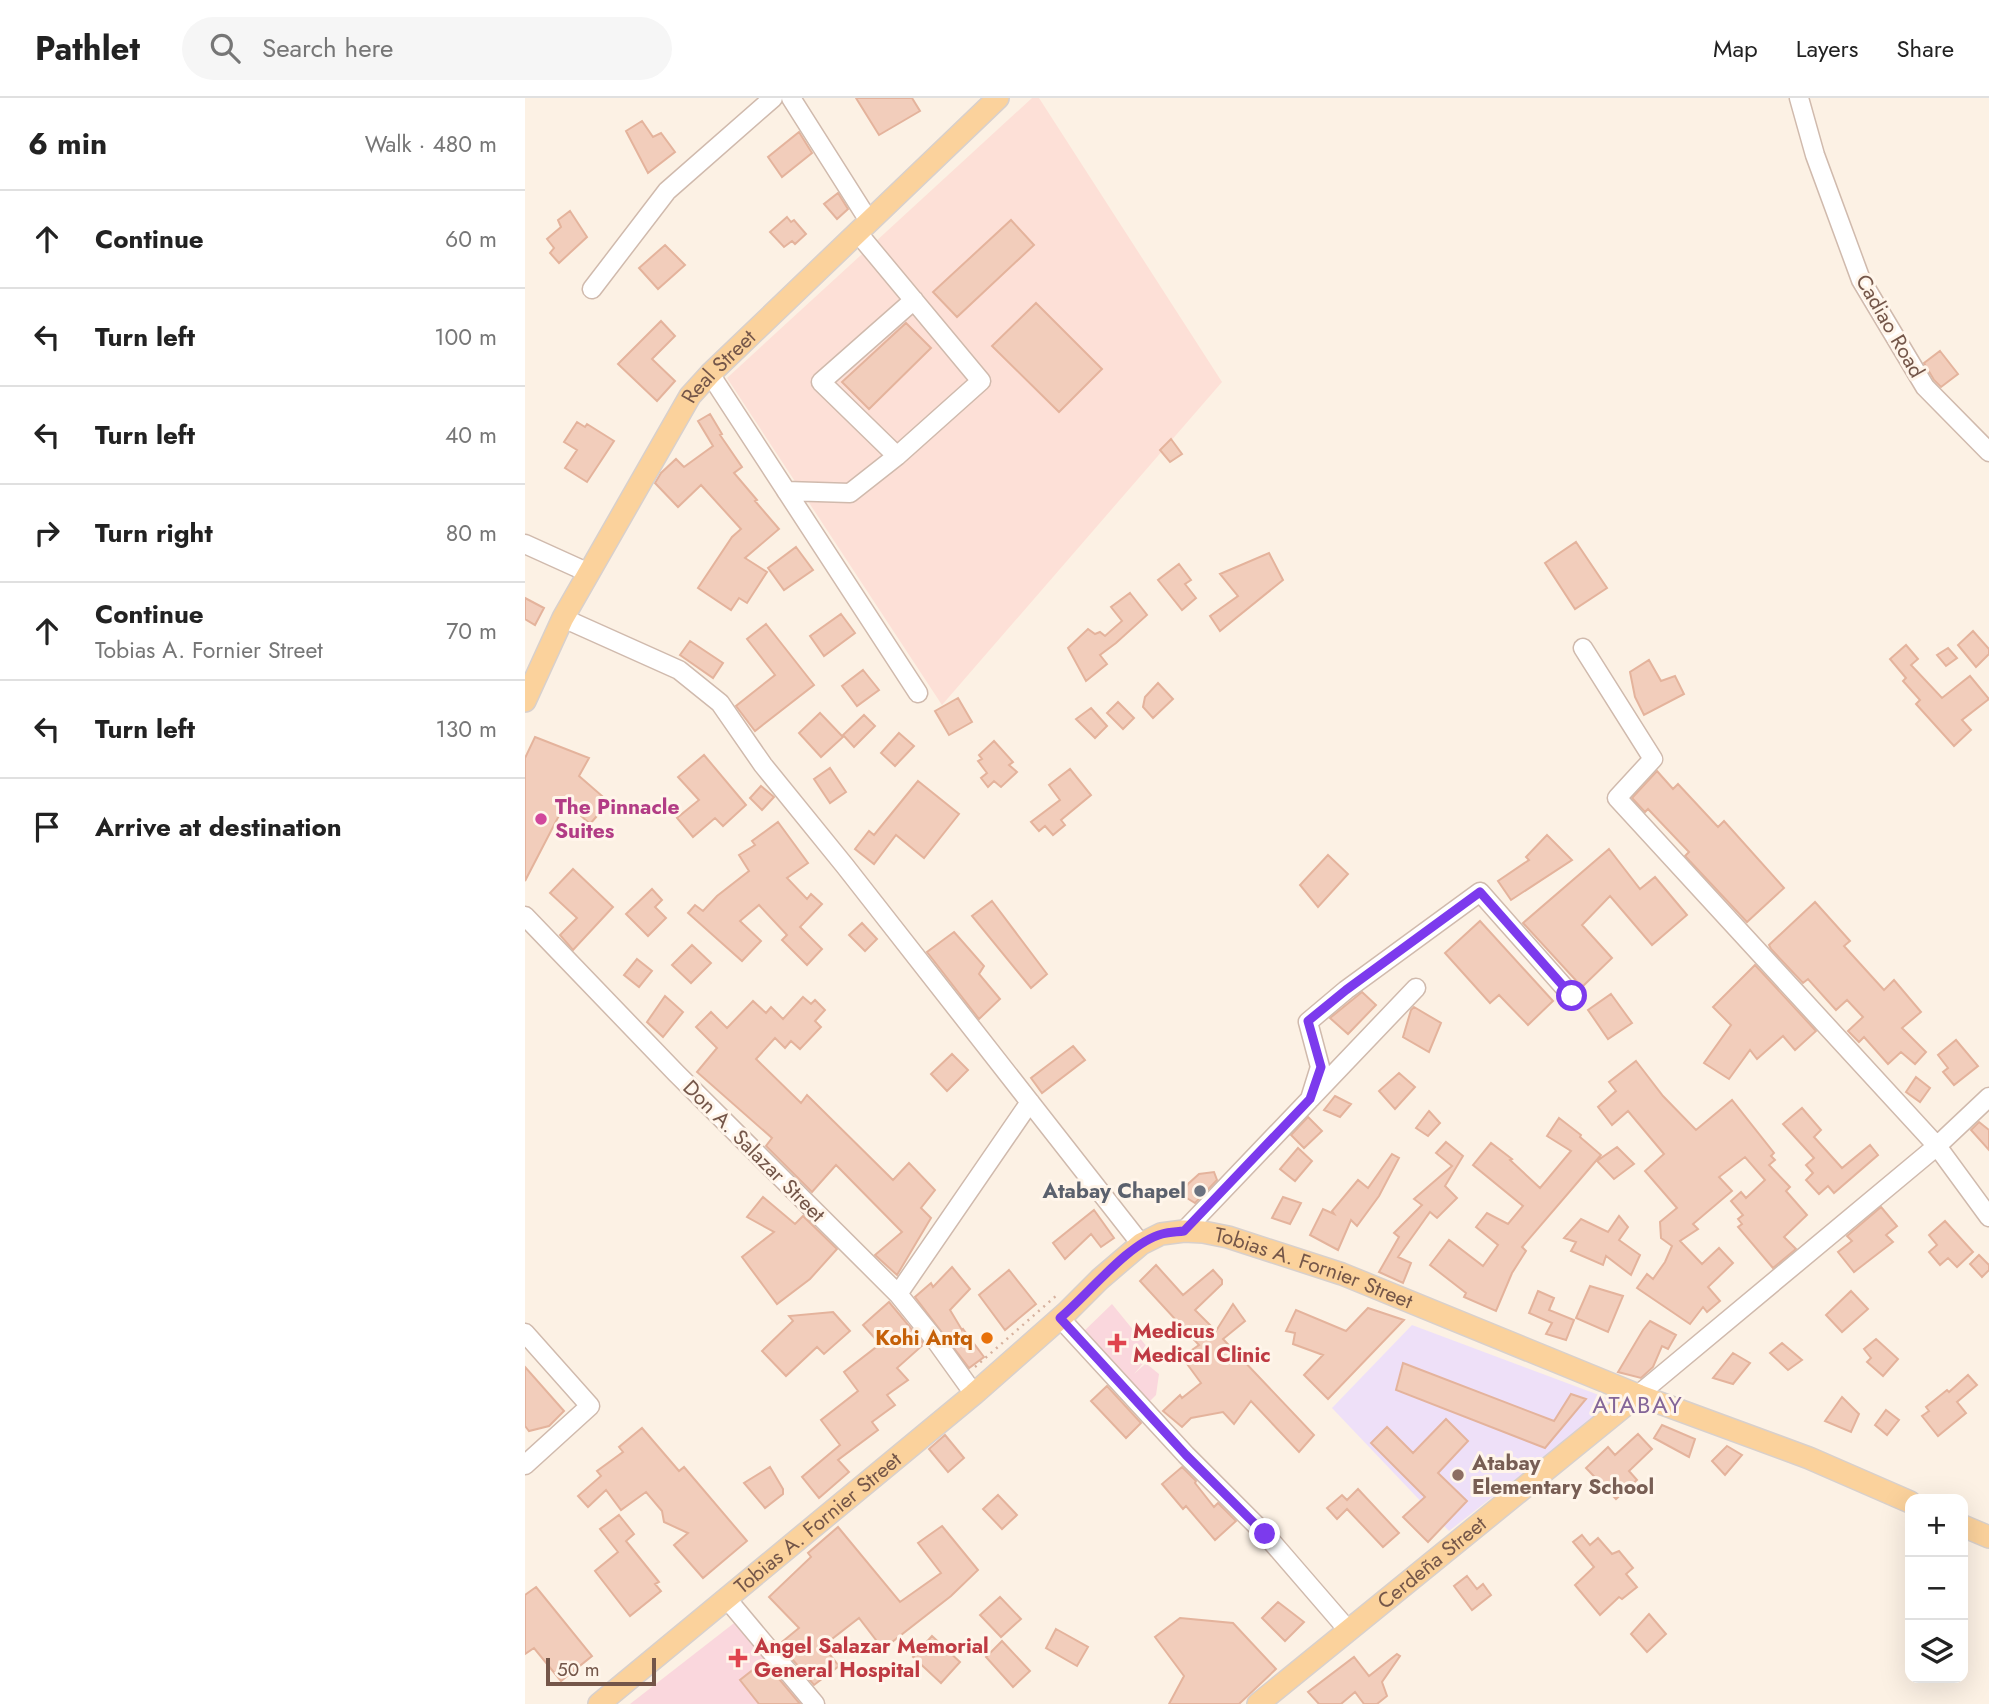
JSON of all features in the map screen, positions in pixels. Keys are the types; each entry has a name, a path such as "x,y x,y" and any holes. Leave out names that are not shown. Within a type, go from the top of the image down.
{"main road":[{"name":"Real Street","path":"525,701 563,618 690,396 998,98"},
{"name":"Tobias A. Fornier Street","path":"599,1704 727,1599 968,1386 1060,1318 1141,1244 1161,1234 1184,1231 1228,1237 1342,1274 1637,1395 1809,1458 1905,1500"},
{"name":"Cerdeña Street","path":"1258,1704 1637,1395"},
{"path":"1968,1528 1989,1537"}],"street":[{"path":"592,289 667,191 773,98"},
{"path":"786,491 850,493 897,456 981,381 914,300 863,226 791,98"},
{"name":"Cadiao Road","path":"1799,98 1815,155 1861,280 1925,387 1989,452"},
{"path":"897,456 821,382 914,300"},
{"path":"710,374 918,693"},
{"path":"525,544 589,573"},
{"path":"563,618 679,670 720,703 763,765 1141,1244"},
{"path":"1583,648 1653,759 1617,797 1937,1146 1989,1217"},
{"path":"1310,1099 1321,1067 1308,1021 1480,892 1572,996"},
{"name":"Don A. Salazar Street","path":"525,916 676,1073 898,1294 968,1386"},
{"path":"1184,1231 1416,988"},
{"path":"1637,1395 1937,1146 1989,1097"},
{"path":"898,1294 1030,1102"},
{"path":"1060,1318 1186,1455 1265,1534 1348,1630"},
{"path":"525,1333 590,1406 525,1465"},
{"path":"727,1599 815,1704"}],"path":[{"path":"968,1386 1057,1295"}],"shaded area":[{"path":"1032,98 1039,98 1222,382 942,705 727,378"},
{"name":"Medicus Medical Clinic","path":"1112,1304 1152,1353 1134,1374 1153,1357 1148,1365 1159,1374 1156,1395 1146,1405 1081,1334"},
{"name":"Atabay Elementary School","path":"1412,1325 1615,1401 1449,1531 1332,1408"},
{"name":"Angel Salazar Memorial General Hospital","path":"747,1613 826,1704 630,1704"}],"building":[{"path":"856,98 912,98 920,111 879,135"},
{"path":"642,121 653,137 661,133 675,152 648,173 626,131"},
{"path":"799,132 812,153 782,177 768,157"},
{"path":"838,193 848,209 837,219 824,204"},
{"path":"570,211 587,237 559,263 550,253 554,248 547,239 561,227 558,220"},
{"path":"787,217 791,222 794,220 806,234 795,244 792,241 784,247 770,232"},
{"path":"1011,220 1034,245 957,317 933,292"},
{"path":"665,245 685,265 658,289 639,268"},
{"path":"1036,303 1102,369 1059,412 992,346"},
{"path":"661,321 675,336 652,359 675,381 657,401 618,364"},
{"path":"906,323 931,348 869,409 842,382"},
{"path":"1940,351 1958,374 1941,387 1924,363"},
{"path":"710,414 722,434 720,435 742,467 734,473 779,529 745,558 767,572 747,603 739,598 731,610 698,588 732,537 741,529 701,485 678,507 655,483 676,459 684,467 713,446 698,421"},
{"path":"577,422 585,427 587,424 614,441 587,482 565,468 577,450 564,442"},
{"path":"1171,439 1182,454 1170,462 1160,450"},
{"path":"1576,542 1607,588 1575,609 1545,563"},
{"path":"796,547 813,570 784,590 768,568"},
{"path":"1269,553 1283,580 1220,631 1210,616 1238,596 1220,574"},
{"path":"1179,564 1191,580 1185,584 1196,598 1182,610 1158,580"},
{"path":"1130,593 1147,615 1100,655 1107,664 1086,681 1068,648 1088,629 1105,636 1122,621 1111,607"},
{"path":"525,598 544,608 535,625 525,619"},
{"path":"841,614 855,633 824,656 810,636"},
{"path":"766,624 814,685 755,731 736,706 775,675 747,639"},
{"path":"1973,631 1989,649 1989,654 1976,667 1958,645"},
{"path":"690,641 723,663 713,678 680,655"},
{"path":"1906,645 1918,659 1911,665 1942,698 1970,676 1989,699 1962,720 1971,730 1954,746 1916,704 1920,700 1903,681 1906,678 1890,659"},
{"path":"1948,648 1957,658 1946,666 1937,655"},
{"path":"1649,660 1661,681 1675,676 1684,694 1644,715 1635,697 1630,672"},
{"path":"863,670 879,690 857,706 842,686"},
{"path":"1158,683 1173,699 1153,718 1143,707 1145,697"},
{"path":"958,698 972,722 949,735 935,711"},
{"path":"1118,702 1134,718 1123,729 1107,713"},
{"path":"1091,708 1107,726 1095,738 1076,719"},
{"path":"820,713 843,737 821,757 799,733"},
{"path":"864,715 875,726 854,747 843,735"},
{"path":"899,733 914,746 895,766 881,753"},
{"name":"The Pinnacle Suites","path":"535,737 589,758 579,776 609,802 590,824 566,802 525,881 525,758"},
{"path":"994,741 1013,762 1009,765 1017,772 1001,787 994,781 988,787 981,778 987,773 978,761 982,759 979,755"},
{"path":"704,755 746,805 723,826 715,818 693,837 677,818 699,800 678,777"},
{"path":"830,768 846,792 830,803 814,779"},
{"path":"1070,769 1091,795 1061,820 1065,825 1053,835 1045,826 1039,831 1031,822 1060,800 1049,785"},
{"path":"1657,771 1673,789 1678,784 1718,827 1724,821 1784,888 1747,922 1685,856 1689,852 1648,809 1645,812 1632,798"},
{"path":"918,781 959,814 924,858 896,835 874,864 855,849 869,831 874,835"},
{"path":"761,786 774,797 762,810 750,798"},
{"path":"778,822 808,863 787,878 807,899 811,894 822,904 800,927 822,949 807,965 782,940 787,935 759,905 740,921 761,941 742,961 688,913 695,905 703,911 717,896 749,871 739,855 755,845 752,841"},
{"path":"1547,835 1572,860 1511,900 1498,881 1529,860 1526,857"},
{"path":"1609,849 1640,889 1655,877 1687,915 1652,945 1610,896 1582,925 1612,958 1582,987 1523,923"},
{"path":"1328,855 1348,874 1318,907 1300,885"},
{"path":"573,869 613,907 573,950 560,935 577,918 550,893"},
{"path":"652,889 662,900 655,907 666,918 648,936 626,914"},
{"path":"992,901 1047,974 1031,988 972,916"},
{"path":"1815,902 1850,941 1844,946 1884,990 1894,980 1921,1012 1902,1028 1926,1052 1915,1064 1901,1052 1888,1064 1864,1037 1859,1042 1848,1031 1863,1017 1847,1000 1836,1010 1808,979 1803,983 1771,949 1769,945"},
{"path":"1480,921 1553,1001 1528,1025 1499,995 1490,1003 1445,953"},
{"path":"862,923 877,939 865,951 849,935"},
{"path":"954,932 984,966 979,974 1000,999 979,1019 927,952"},
{"path":"692,945 711,963 691,983 672,965"},
{"path":"637,959 652,971 639,987 624,975"},
{"path":"1755,965 1816,1031 1795,1050 1783,1036 1757,1059 1750,1050 1729,1079 1704,1063 1731,1025 1713,1007"},
{"path":"1362,992 1376,1005 1348,1034 1330,1018"},
{"path":"1611,994 1632,1023 1608,1039 1588,1010"},
{"path":"665,996 683,1012 663,1037 647,1022"},
{"path":"803,997 811,1004 815,1000 825,1010 815,1021 821,1027 800,1049 791,1041 785,1048 775,1038 756,1059 801,1103 807,1095 893,1180 909,1163 935,1190 921,1208 931,1218 897,1275 875,1255 902,1232 836,1165 812,1192 766,1146 772,1138 697,1072 717,1048 696,1027 711,1012 727,1028 753,1001 766,1013 771,1007 783,1019"},
{"path":"1414,1007 1441,1023 1429,1052 1403,1037"},
{"path":"1956,1040 1978,1066 1954,1085 1943,1072 1948,1068 1938,1055"},
{"path":"1073,1046 1085,1060 1042,1093 1031,1078"},
{"path":"952,1054 968,1070 947,1091 931,1074"},
{"path":"1636,1061 1663,1096 1696,1130 1732,1100 1774,1153 1771,1156 1775,1160 1769,1165 1790,1187 1786,1191 1807,1215 1784,1237 1796,1249 1773,1268 1738,1227 1742,1224 1738,1219 1743,1215 1731,1201 1741,1192 1746,1198 1765,1180 1745,1157 1719,1177 1732,1191 1693,1224 1698,1229 1680,1241 1702,1264 1719,1248 1733,1263 1708,1287 1720,1301 1707,1312 1703,1307 1690,1324 1637,1288 1647,1274 1653,1279 1672,1246 1661,1238 1660,1222 1677,1208 1645,1171 1664,1154 1628,1111 1612,1125 1598,1107 1616,1091 1609,1082"},
{"path":"1399,1073 1415,1087 1395,1109 1379,1091"},
{"path":"1916,1077 1930,1088 1920,1102 1906,1092"},
{"path":"1335,1096 1351,1104 1340,1117 1324,1110"},
{"path":"1802,1108 1821,1130 1814,1137 1842,1168 1870,1145 1878,1155 1834,1193 1828,1186 1819,1194 1806,1180 1813,1173 1806,1165 1814,1158 1783,1124"},
{"path":"1429,1111 1440,1123 1428,1136 1416,1128"},
{"path":"1308,1117 1322,1131 1304,1148 1291,1135"},
{"path":"1559,1118 1601,1155 1522,1247 1526,1251 1512,1273 1496,1311 1464,1297 1466,1293 1430,1265 1449,1240 1483,1266 1498,1245 1476,1227 1487,1213 1508,1224 1523,1206 1473,1165 1491,1143 1512,1159 1510,1160 1540,1188 1571,1151 1547,1136"},
{"path":"1979,1122 1989,1130 1989,1150 1971,1130"},
{"path":"1446,1142 1463,1156 1445,1186 1457,1198 1437,1218 1430,1212 1398,1257 1411,1263 1403,1283 1379,1272 1399,1237 1394,1233 1422,1205 1414,1199 1452,1166 1436,1153"},
{"path":"1617,1147 1634,1164 1614,1179 1597,1161"},
{"path":"1298,1148 1312,1161 1295,1181 1280,1169"},
{"path":"1392,1154 1399,1158 1379,1196 1357,1226 1351,1220 1338,1250 1310,1235 1323,1209 1334,1214 1332,1211 1358,1180 1368,1188"},
{"name":"Atabay Chapel","path":"1214,1172 1217,1180 1195,1203 1182,1195 1188,1184 1199,1174"},
{"path":"763,1197 795,1224 803,1216 837,1249 810,1279 777,1304 742,1257 774,1232 747,1217"},
{"path":"1283,1197 1301,1203 1290,1224 1272,1218"},
{"path":"1881,1207 1897,1226 1886,1235 1893,1242 1854,1272 1838,1252 1852,1241 1847,1236"},
{"path":"1094,1210 1114,1238 1101,1247 1091,1234 1065,1259 1053,1243"},
{"path":"1619,1216 1628,1227 1619,1240 1640,1255 1631,1275 1606,1256 1603,1265 1571,1251 1576,1242 1564,1238 1581,1219 1608,1232"},
{"path":"1945,1221 1973,1252 1957,1267 1948,1258 1940,1265 1929,1252 1937,1245 1929,1235"},
{"path":"1979,1255 1989,1265 1989,1270 1982,1277 1970,1264"},
{"path":"1156,1265 1183,1295 1213,1270 1222,1280 1222,1284 1195,1310 1216,1331 1233,1304 1245,1321 1223,1339 1314,1435 1299,1452 1251,1401 1234,1424 1223,1412 1191,1418 1182,1427 1163,1411 1180,1395 1182,1398 1201,1383 1182,1357 1199,1345 1140,1281"},
{"path":"952,1267 970,1289 950,1310 984,1357 969,1368 915,1297 931,1283 933,1287"},
{"path":"1009,1270 1036,1304 1005,1330 979,1295"},
{"path":"1590,1286 1623,1296 1608,1332 1576,1318"},
{"path":"1538,1291 1554,1298 1549,1310 1574,1320 1566,1340 1546,1334 1552,1323 1529,1313"},
{"path":"1851,1291 1868,1309 1842,1332 1826,1315"},
{"path":"889,1302 924,1344 897,1368 908,1380 887,1395 895,1405 872,1422 878,1430 838,1460 849,1472 819,1498 802,1477 840,1445 821,1420 858,1391 844,1372 880,1344 863,1325"},
{"path":"1368,1308 1404,1320 1328,1399 1304,1375 1323,1355 1293,1344 1295,1333 1286,1331 1296,1310 1346,1331"},
{"path":"833,1312 850,1331 824,1354 817,1347 786,1376 762,1351 793,1321 789,1316"},
{"path":"1650,1321 1676,1335 1668,1349 1662,1346 1653,1367 1641,1378 1618,1372 1643,1330"},
{"path":"1876,1339 1898,1359 1883,1376 1867,1362 1871,1358 1864,1349"},
{"path":"1782,1343 1802,1360 1788,1370 1770,1353"},
{"path":"1733,1353 1750,1363 1733,1384 1713,1378"},
{"path":"1403,1363 1554,1421 1571,1394 1586,1399 1545,1448 1396,1390"},
{"path":"525,1367 564,1411 549,1426 529,1431 525,1426"},
{"path":"1968,1375 1977,1385 1957,1402 1966,1413 1938,1436 1922,1416 1929,1411 1926,1407"},
{"path":"1107,1386 1141,1423 1126,1438 1091,1401"},
{"path":"1842,1397 1859,1414 1851,1432 1825,1421"},
{"path":"1886,1410 1899,1420 1887,1435 1875,1425"},
{"path":"1446,1419 1468,1441 1438,1473 1467,1501 1428,1542 1403,1517 1425,1497 1371,1443 1387,1427 1413,1453"},
{"path":"1662,1425 1695,1439 1689,1457 1654,1438"},
{"path":"642,1428 679,1471 684,1467 747,1541 703,1578 674,1545 688,1533 664,1522 662,1511 646,1492 621,1510 606,1490 588,1507 578,1496 601,1476 597,1471 623,1452 619,1447"},
{"path":"1638,1434 1652,1449 1629,1471 1637,1480 1616,1499 1586,1468 1608,1447 1615,1455"},
{"path":"945,1435 964,1458 948,1472 929,1449"},
{"path":"1727,1446 1742,1455 1725,1475 1712,1461"},
{"path":"770,1467 783,1489 783,1494 765,1508 744,1483"},
{"path":"1182,1467 1196,1481 1214,1507 1218,1503 1236,1521 1215,1540 1186,1506 1183,1509 1162,1484"},
{"path":"1358,1489 1399,1533 1383,1547 1347,1509 1337,1519 1327,1508 1342,1495 1347,1500"},
{"path":"998,1495 1017,1515 1002,1529 983,1509"},
{"path":"619,1515 634,1534 626,1541 659,1582 655,1584 661,1591 630,1616 595,1571 618,1552 600,1529"},
{"path":"942,1526 978,1570 951,1596 883,1649 859,1618 823,1646 839,1666 814,1685 782,1647 782,1642 799,1628 769,1597 811,1557 808,1553 838,1527 900,1602 941,1573 918,1543"},
{"path":"1582,1535 1590,1545 1598,1538 1612,1554 1619,1551 1633,1568 1626,1574 1637,1587 1622,1599 1619,1597 1600,1615 1575,1585 1594,1567 1573,1542"},
{"path":"1467,1576 1477,1589 1483,1584 1491,1595 1472,1610 1454,1586"},
{"path":"536,1587 592,1656 561,1681 534,1648 525,1654 525,1595"},
{"path":"1000,1597 1021,1619 1001,1637 980,1615"},
{"path":"1278,1602 1304,1622 1285,1641 1262,1618"},
{"path":"1649,1614 1666,1634 1647,1652 1631,1634"},
{"path":"1180,1618 1233,1623 1276,1669 1239,1704 1169,1704 1184,1676 1155,1637"},
{"path":"1056,1629 1088,1647 1077,1666 1046,1648"},
{"path":"932,1636 960,1662 941,1683 913,1657"},
{"path":"1002,1641 1030,1671 1013,1687 986,1657"},
{"path":"1397,1654 1400,1656 1382,1682 1387,1696 1377,1704 1364,1704 1355,1692 1341,1704 1319,1704 1308,1692 1354,1657 1369,1676"},
{"path":"764,1661 800,1704 759,1704 740,1680"}],"place":[{"name":"The Pinnacle Suites","path":"541,819"},
{"name":"Atabay Chapel","path":"1200,1191"},
{"name":"Kohi Antq","path":"987,1338"},
{"name":"Medicus Medical Clinic","path":"1117,1343"},
{"name":"Atabay Elementary School","path":"1458,1475"},
{"name":"Angel Salazar Memorial General Hospital","path":"738,1658"}],"district":[{"name":"ATABAY","path":"1638,1405"}],"route":[{"path":"1265,1534 1186,1455 1060,1318 1141,1244 1161,1234 1184,1231 1310,1099 1321,1067 1308,1021 1480,892 1572,996"}]}
